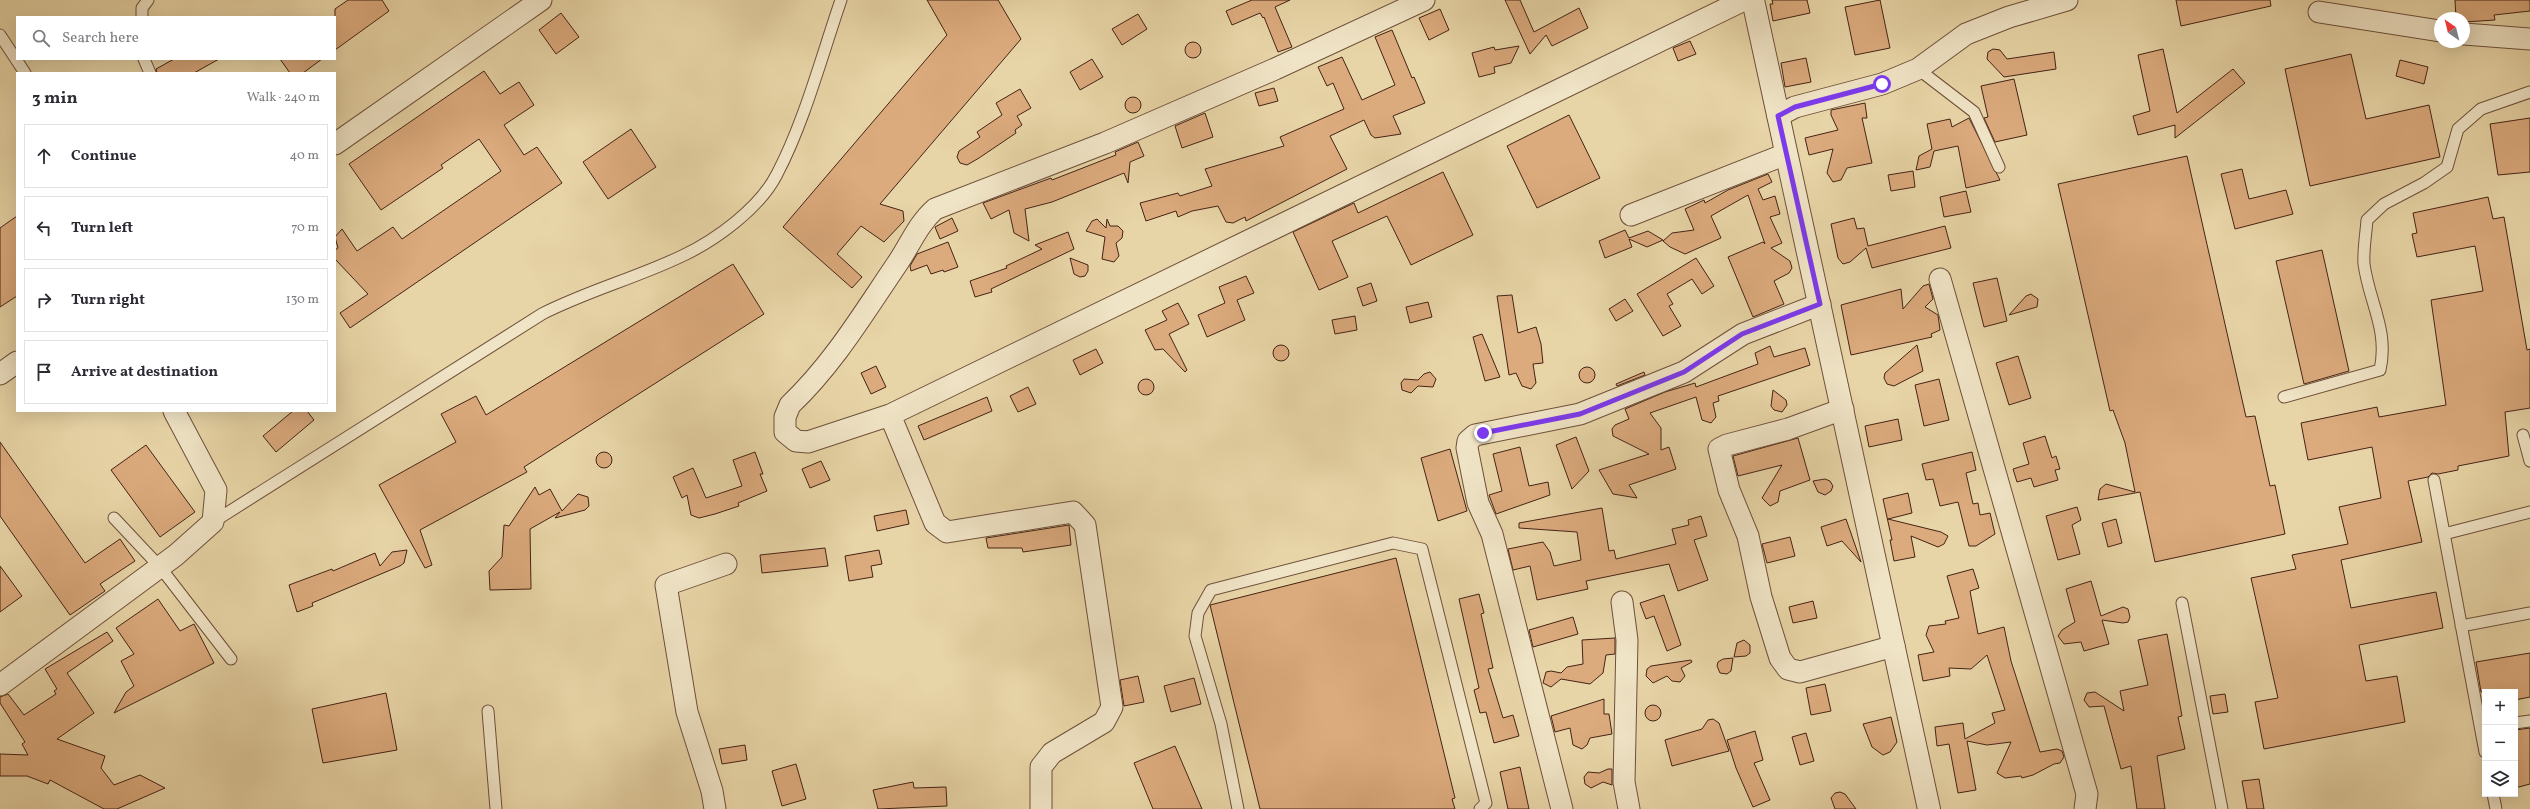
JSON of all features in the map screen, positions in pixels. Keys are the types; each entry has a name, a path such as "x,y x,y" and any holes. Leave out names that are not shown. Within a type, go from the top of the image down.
{"street":[{"path":"336,143 541,0"},
{"path":"1424,0 1275,69 1105,143 935,209 922,220 906,250 850,337 790,406 785,417 785,432 796,441 808,442 890,416 1744,0"},
{"path":"1753,0 1929,809"},
{"path":"1778,116 1795,107 1882,84 1918,69 1966,34 2009,17 2067,0"},
{"path":"2319,12 2434,30"},
{"path":"2470,34 2530,39"},
{"path":"1631,215 1786,154"},
{"path":"1940,279 2087,794 2085,809"},
{"path":"1562,809 1492,534 1478,503 1467,448 1468,441 1475,435 1580,414 1684,372 1742,334 1820,304"},
{"path":"1843,409 1788,429 1727,445 1719,449 1729,490 1748,536 1761,596 1777,650 1788,669 1800,672 1894,646"},
{"path":"0,685 160,567 213,522 216,490 175,412"},
{"path":"890,416 935,523 947,532 1072,512 1085,525 1112,707 1104,722 1052,753 1041,767 1041,809"},
{"path":"714,809 712,791 687,712 666,585 726,564"},
{"path":"1622,602 1627,640 1624,782 1629,809"}],"lane":[{"path":"142,16 142,8 148,0"},
{"path":"213,522 542,314 571,299 682,256 715,237 748,212 777,175 803,111 841,0"},
{"path":"0,35 16,59"},
{"path":"16,60 24,72"},
{"path":"144,60 150,72"},
{"path":"1918,69 1974,112 1999,167"},
{"path":"2284,397 2380,370 2384,354 2380,322 2364,264 2367,220 2384,204 2424,183 2447,167 2458,129 2481,109 2530,92"},
{"path":"2523,435 2530,461"},
{"path":"2434,480 2461,626 2482,725"},
{"path":"2444,534 2530,512"},
{"path":"114,518 160,567 231,659"},
{"path":"1238,809 1221,724 1195,636 1198,613 1211,590 1393,543 1422,549 1486,803 1480,809"},
{"path":"2182,603 2222,809"},
{"path":"2461,626 2530,612"},
{"path":"488,711 496,809"},
{"path":"2518,723 2530,721"},
{"path":"2494,797 2496,809"}],"building":[{"path":"348,0 382,0 389,11 336,49 335,9"},
{"path":"927,0 998,0 1021,39 880,204 903,211 904,221 884,242 861,226 837,254 862,277 852,288 783,227 947,35"},
{"path":"1252,0 1290,0 1275,7 1292,47 1278,52 1264,17 1263,18 1260,13 1232,25 1226,11"},
{"path":"1505,0 1520,0 1534,32 1579,8 1588,28 1552,46 1546,35 1530,54"},
{"path":"1772,0 1807,0 1810,13 1773,21 1770,4 1773,4"},
{"path":"1880,0 1890,48 1855,55 1845,7"},
{"path":"2176,0 2270,0 2271,6 2181,26"},
{"path":"2455,0 2530,0 2530,11 2494,15 2495,20 2470,22 2470,12 2456,12"},
{"path":"1440,9 1449,30 1429,40 1419,18"},
{"path":"561,13 579,37 556,54 539,30"},
{"path":"1138,14 1147,29 1122,45 1112,29"},
{"path":"1392,30 1412,78 1414,77 1425,103 1393,116 1401,134 1375,138 1371,135 1364,120 1330,136 1347,169 1246,221 1245,217 1233,223 1226,222 1218,206 1192,211 1178,217 1176,211 1146,221 1140,203 1178,193 1180,196 1212,186 1205,169 1284,146 1280,137 1344,109 1333,83 1327,86 1318,67 1342,57 1362,100 1395,85 1375,37"},
{"path":"1690,41 1696,54 1678,61 1673,48"},
{"path":"1193,42 1199,44 1201,50 1199,56 1193,58 1187,56 1185,50 1187,44"},
{"path":"1519,46 1511,63 1494,67 1495,73 1479,77 1472,53 1494,47 1495,50"},
{"path":"1993,49 2000,50 2007,59 2054,52 2056,69 2004,77 1987,59 1988,52"},
{"path":"2163,49 2177,113 2233,69 2245,83 2175,138 2175,125 2138,135 2133,116 2150,111 2138,55"},
{"path":"2351,54 2366,119 2429,105 2440,157 2310,186 2285,69"},
{"path":"1806,58 1811,82 1785,87 1781,63"},
{"path":"1092,59 1103,77 1080,90 1070,72"},
{"path":"172,60 217,60 196,72 157,72 156,69"},
{"path":"281,60 321,60 304,72 289,72"},
{"path":"2400,60 2428,67 2424,84 2396,76"},
{"path":"484,71 500,94 519,82 534,105 504,125 524,155 537,147 562,183 350,328 340,313 368,294 336,260 336,249 338,248 336,236 342,229 357,251 393,227 402,239 501,171 479,139 441,165 443,168 381,210 349,164"},
{"path":"2014,79 2027,135 1995,142 1984,118 1988,117 1981,86"},
{"path":"1274,88 1278,101 1259,106 1255,93"},
{"path":"1020,89 1031,108 1017,116 1022,125 1015,130 1016,133 967,165 960,163 957,157 959,151 980,137 977,132 1002,115 996,103"},
{"path":"1133,97 1139,99 1141,105 1139,111 1133,113 1127,111 1125,105 1127,99"},
{"path":"1865,103 1867,118 1862,118 1872,163 1847,168 1841,180 1833,182 1827,173 1833,149 1809,155 1805,138 1838,130 1831,115 1831,110"},
{"path":"1205,113 1213,137 1182,148 1175,126"},
{"path":"1569,115 1600,178 1537,208 1507,146"},
{"path":"1969,118 2000,180 1966,188 1958,146 1934,151 1930,167 1916,170 1919,156 1932,149 1927,124 1950,119 1952,127"},
{"path":"2530,118 2530,172 2498,175 2490,124"},
{"path":"631,129 656,167 608,199 583,162"},
{"path":"1138,142 1144,156 1130,162 1128,183 1124,173 1052,202 1025,209 1029,241 1014,233 1009,210 991,219 983,203 1051,178 1052,180 1116,155 1115,152"},
{"path":"2187,156 2246,417 2255,416 2270,486 2275,485 2285,534 2155,562 2140,492 2098,500 2100,489 2106,484 2135,492 2125,443 2113,410 2110,411 2058,184"},
{"path":"2242,169 2249,199 2286,190 2293,214 2235,229 2221,174"},
{"path":"1913,171 1915,187 1891,191 1888,175"},
{"path":"1443,172 1473,235 1411,265 1387,216 1332,241 1348,277 1319,290 1293,232 1354,203 1358,213"},
{"path":"1768,174 1772,182 1758,189 1763,200 1775,196 1780,214 1770,217 1782,243 1771,248 1790,261 1792,268 1789,273 1774,281 1784,304 1753,317 1728,257 1763,242 1765,244 1748,195 1711,216 1721,238 1685,254 1670,247 1663,241 1672,233 1694,230 1685,209 1704,200 1705,203 1728,190"},
{"path":"1966,191 1971,212 1944,217 1940,197"},
{"path":"2488,197 2493,219 2504,217 2527,350 2530,349 2530,408 2505,412 2509,456 2458,466 2458,470 2438,474 2432,473 2428,477 2408,481 2422,542 2341,560 2351,608 2436,592 2443,628 2359,645 2366,681 2397,676 2405,722 2264,749 2255,702 2278,698 2251,578 2296,569 2292,555 2348,544 2339,507 2381,498 2372,447 2308,460 2301,423 2377,407 2379,417 2446,405 2431,300 2483,291 2475,246 2417,257 2412,234 2417,233 2413,213"},
{"path":"16,217 16,297 0,307 0,228"},
{"path":"952,218 958,231 940,239 935,227"},
{"path":"1854,218 1857,229 1864,228 1868,246 1945,226 1951,248 1872,268 1866,248 1850,262 1843,264 1838,258 1831,224"},
{"path":"1097,219 1106,228 1107,219 1110,226 1118,226 1123,231 1122,238 1116,243 1119,256 1114,262 1102,259 1105,237 1086,231 1092,221"},
{"path":"1625,230 1629,238 1648,231 1663,240 1647,247 1629,239 1632,247 1605,258 1599,241"},
{"path":"1068,232 1074,249 991,289 992,292 975,297 970,281 1007,268 1006,266 1042,249 1035,245"},
{"path":"948,242 958,267 944,272 943,270 931,274 927,265 911,271 910,266 917,254"},
{"path":"2322,250 2349,371 2304,384 2276,261"},
{"path":"1070,258 1088,265 1088,271 1085,276 1080,277 1074,274"},
{"path":"1696,258 1714,286 1702,294 1692,279 1667,294 1673,304 1669,306 1681,326 1663,336 1637,294"},
{"path":"733,264 764,314 524,467 527,472 420,530 432,565 425,568 379,485 456,442 441,414 476,396 486,415"},
{"path":"1246,276 1254,293 1237,300 1245,320 1207,337 1198,315 1225,303 1219,287"},
{"path":"1997,278 2007,321 1984,327 1973,283"},
{"path":"1371,283 1377,301 1363,306 1357,288"},
{"path":"1929,284 1933,299 1925,307 1938,315 1940,330 1931,334 1932,337 1851,355 1841,305 1901,289 1903,309 1923,286"},
{"path":"2031,294 2038,299 2037,307 2009,315 2026,296"},
{"path":"1512,295 1518,333 1536,327 1541,344 1543,363 1533,364 1536,383 1531,389 1522,386 1516,373 1509,375 1497,296"},
{"path":"1625,299 1633,311 1616,321 1609,309"},
{"path":"1428,302 1432,317 1410,323 1406,307"},
{"path":"1178,303 1189,324 1169,334 1187,370 1185,372 1163,349 1155,350 1145,330 1167,320 1162,311"},
{"path":"1355,316 1357,330 1335,334 1332,320"},
{"path":"1482,334 1500,377 1485,381 1473,337"},
{"path":"1278,345 1284,345 1289,350 1287,359 1284,361 1278,361 1273,356 1273,350"},
{"path":"1917,345 1923,371 1894,386 1887,384 1884,378 1885,373"},
{"path":"1770,346 1774,357 1805,348 1810,365 1718,396 1719,401 1713,403 1716,417 1711,423 1702,420 1696,397 1650,413 1661,428 1661,450 1669,447 1676,469 1629,485 1637,498 1613,494 1599,470 1649,454 1613,436 1612,429 1615,425 1629,419 1625,409 1665,392 1695,383 1696,387 1758,364 1755,353"},
{"path":"1096,349 1103,363 1080,375 1073,360"},
{"path":"2018,356 2031,398 2009,405 1996,363"},
{"path":"876,366 886,387 871,394 861,373"},
{"path":"1587,367 1593,369 1595,375 1593,381 1587,383 1581,381 1579,375 1581,369"},
{"path":"1430,372 1436,379 1433,387 1418,386 1411,393 1402,390 1401,383 1404,379 1418,380 1424,374"},
{"path":"1644,372 1645,375 1617,386 1616,384"},
{"path":"1146,379 1152,381 1154,387 1152,393 1146,395 1140,393 1138,387 1140,381"},
{"path":"1939,379 1949,420 1924,426 1915,385"},
{"path":"1028,387 1036,404 1018,412 1010,396"},
{"path":"1773,390 1786,400 1787,405 1782,412 1774,410 1771,406"},
{"path":"987,397 992,411 924,440 918,426"},
{"path":"292,412 308,412 314,420 276,452 263,436"},
{"path":"1898,419 1902,440 1869,447 1865,426"},
{"path":"2045,436 2052,458 2056,456 2060,469 2055,470 2058,480 2034,487 2031,478 2017,482 2013,469 2029,464 2023,443"},
{"path":"1576,437 1589,471 1572,489 1556,445"},
{"path":"1798,438 1810,480 1780,491 1778,502 1770,506 1762,498 1782,465 1738,476 1733,456"},
{"path":"0,442 85,563 120,539 135,561 100,584 105,591 70,615 0,516"},
{"path":"146,445 195,512 160,537 111,470"},
{"path":"1520,447 1529,486 1548,482 1550,495 1496,514 1489,495 1502,491 1493,454"},
{"path":"1450,449 1467,511 1438,521 1421,458"},
{"path":"601,452 607,452 612,457 610,466 607,468 601,468 596,463 596,457"},
{"path":"755,452 763,474 760,474 767,491 738,503 739,506 715,514 699,518 691,515 687,495 682,498 673,477 693,468 706,498 742,486 733,460"},
{"path":"1972,452 1976,470 1966,473 1973,504 1978,503 1980,515 1990,513 1995,534 1976,546 1969,546 1958,502 1940,506 1933,479 1926,480 1922,464"},
{"path":"821,461 830,480 810,488 802,469"},
{"path":"1825,479 1830,481 1833,486 1831,491 1825,495 1818,492 1813,481"},
{"path":"535,487 539,495 550,489 562,511 578,494 588,497 589,506 585,510 555,518 560,512 530,529 531,589 490,590 489,571 502,557 504,525 509,526"},
{"path":"1908,493 1912,513 1888,519 1941,532 1948,536 1944,544 1938,547 1911,536 1915,557 1894,561 1890,540 1892,540 1883,499"},
{"path":"2077,507 2081,520 2072,525 2080,554 2058,560 2046,516"},
{"path":"1602,508 1609,551 1614,550 1616,559 1676,544 1672,529 1689,525 1688,520 1701,516 1707,536 1694,540 1708,580 1678,591 1669,564 1586,581 1588,589 1537,600 1530,566 1513,570 1508,549 1543,542 1550,552 1554,566 1581,560 1577,532 1519,528 1519,523"},
{"path":"906,510 909,524 877,531 874,516"},
{"path":"1846,519 1861,562 1842,541 1827,546 1821,527"},
{"path":"2116,519 2122,543 2108,547 2102,523"},
{"path":"1069,525 1071,545 1023,552 1022,548 988,548 986,538"},
{"path":"1790,537 1795,556 1767,563 1762,544"},
{"path":"825,548 828,566 762,573 760,555"},
{"path":"407,550 404,563 400,566 312,603 313,606 297,612 289,585 332,569 333,571 375,553 380,566 392,552"},
{"path":"879,550 882,564 871,566 873,577 849,581 845,556"},
{"path":"1396,558 1455,798 1452,799 1455,809 1260,809 1210,605"},
{"path":"0,566 22,596 0,612"},
{"path":"1973,569 1979,588 1970,591 1978,634 2004,627 2011,661 2040,752 2057,749 2062,751 2064,757 2060,763 2054,764 2033,775 2022,778 2021,776 2005,778 1997,773 2011,742 1987,745 1967,741 1976,790 1958,793 1949,744 1937,746 1935,727 1963,723 1965,739 1995,723 1992,713 2005,710 1987,655 1971,669 1949,668 1950,676 1923,681 1918,655 1934,652 1926,635 1929,626 1946,624 1945,621 1959,618 1947,576"},
{"path":"2091,581 2101,616 2123,607 2128,609 2130,617 2128,622 2123,623 2102,620 2109,644 2084,651 2081,642 2064,644 2058,636 2062,630 2075,622 2066,589"},
{"path":"1479,594 1484,613 1481,614 1493,668 1488,669 1503,718 1513,715 1519,736 1494,743 1486,712 1480,713 1474,690 1479,688 1459,599"},
{"path":"1664,595 1681,645 1667,651 1654,616 1646,619 1640,603"},
{"path":"158,599 180,631 194,624 214,663 114,713 126,692 134,686 121,661 134,654 116,628"},
{"path":"1813,601 1817,618 1793,623 1789,607"},
{"path":"1573,617 1578,634 1533,647 1529,630"},
{"path":"107,632 113,641 67,673 94,713 57,739 105,756 101,768 114,785 140,775 165,788 117,809 104,809 50,780 48,784 27,776 0,776 0,754 28,755 22,744 25,742 0,703 0,697 8,694 24,715 56,694 54,691 57,689 45,669"},
{"path":"2167,634 2182,716 2178,717 2185,749 2157,756 2165,809 2137,809 2131,766 2121,769 2104,706 2089,707 2084,700 2087,693 2095,692 2124,711 2120,691 2148,685 2138,640"},
{"path":"1615,638 1615,654 1606,655 1603,673 1590,684 1561,679 1551,687 1543,683 1546,672 1551,671 1561,673 1567,667 1583,664 1582,640"},
{"path":"1744,640 1750,645 1750,653 1746,656 1734,657 1737,643"},
{"path":"2530,653 2530,697 2518,699 2518,689 2482,689 2481,692 2476,662"},
{"path":"1733,658 1731,671 1727,674 1720,673 1717,666 1718,662 1723,659"},
{"path":"1691,660 1692,662 1681,668 1685,676 1680,682 1672,681 1667,676 1653,683 1646,676 1647,669 1651,666"},
{"path":"1138,676 1144,702 1124,706 1120,680"},
{"path":"1194,678 1201,704 1171,712 1164,686"},
{"path":"1825,684 1831,711 1811,715 1806,688"},
{"path":"386,693 397,750 323,763 312,709"},
{"path":"2225,694 2228,712 2213,714 2210,696"},
{"path":"1604,699 1604,714 1609,714 1612,734 1590,738 1587,745 1582,749 1573,745 1570,728 1555,732 1551,716"},
{"path":"1650,705 1656,705 1661,710 1659,719 1656,721 1650,721 1645,716 1645,710"},
{"path":"1891,717 1897,742 1890,752 1883,755 1872,747 1863,724"},
{"path":"1713,719 1719,723 1729,751 1672,766 1665,740 1702,729 1708,720"},
{"path":"2530,728 2530,784 2518,787 2518,761 2518,730"},
{"path":"1755,731 1763,760 1754,763 1770,800 1753,807 1736,768 1727,740"},
{"path":"1806,733 1814,761 1800,765 1792,737"},
{"path":"745,745 747,760 722,764 719,749"},
{"path":"1175,746 1202,809 1153,809 1134,763"},
{"path":"796,764 806,799 782,806 772,771"},
{"path":"1520,767 1529,809 1508,809 1500,772"},
{"path":"1612,769 1612,785 1603,782 1591,788 1585,784 1584,777 1588,772 1599,773"},
{"path":"2259,779 2264,809 2247,809 2242,781"},
{"path":"913,782 914,788 946,787 947,806 878,809 873,790"},
{"path":"1840,792 1845,794 1856,809 1835,809 1831,798 1835,793"}],"route":[{"path":"1483,433 1580,414 1684,372 1742,334 1820,304 1778,116 1795,107 1882,84"}]}
